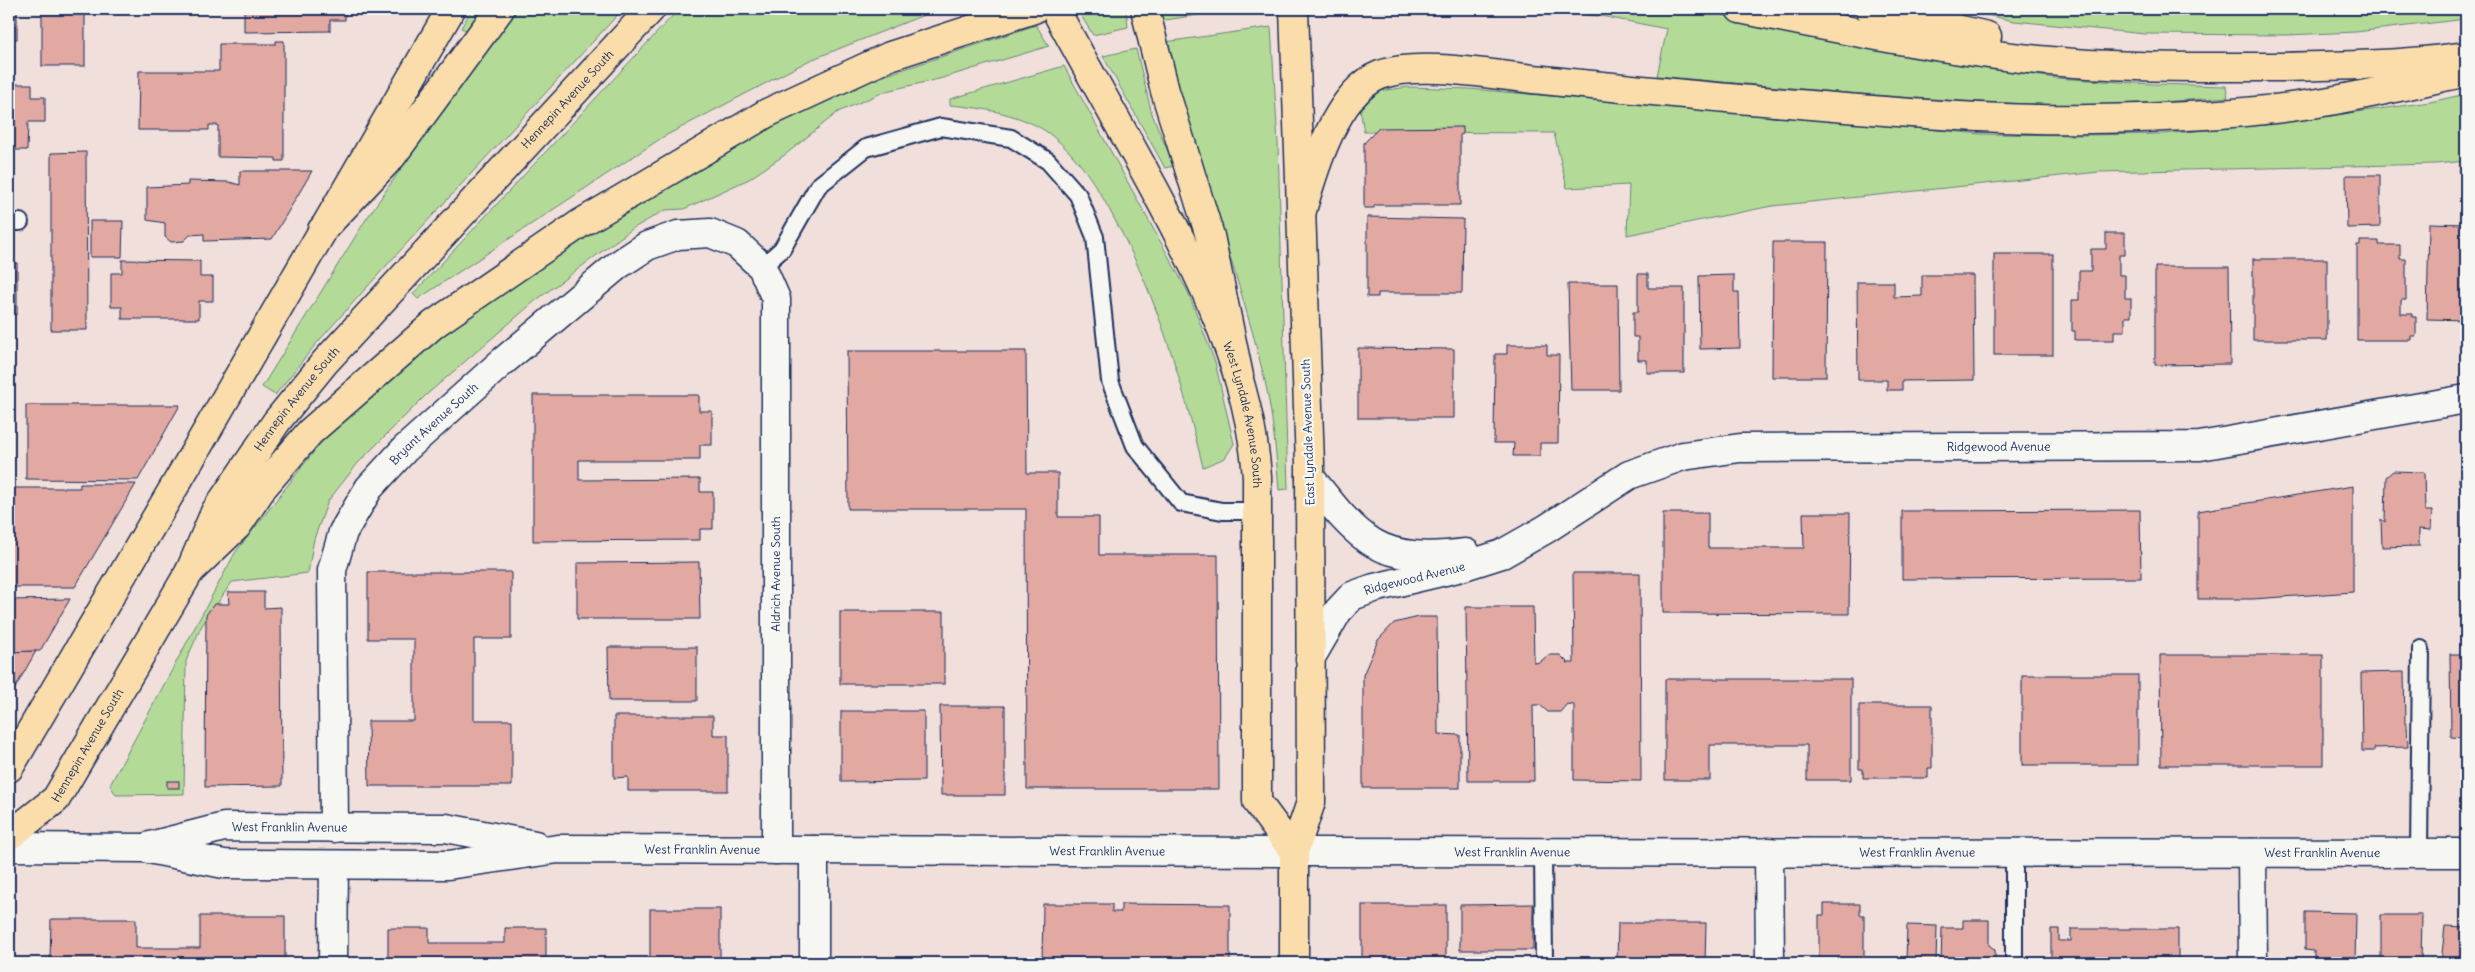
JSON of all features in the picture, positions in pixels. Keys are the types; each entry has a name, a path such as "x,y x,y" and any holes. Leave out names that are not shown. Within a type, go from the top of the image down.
{"main road":[{"path":"9,768 451,9"},
{"path":"322,230 392,156 500,9"},
{"name":"Hennepin Avenue South","path":"9,836 56,799 190,571 215,512 277,421 295,398 394,287 651,9"},
{"path":"190,571 237,526 263,487 310,432 434,324 582,223 767,113 890,56 984,23 1034,9"},
{"name":"West Lyndale Avenue South","path":"1055,9 1184,244 1220,324 1239,376 1253,434 1257,477 1257,802 1294,852"},
{"path":"1145,9 1165,91 1210,236 1239,376"},
{"name":"East Lyndale Avenue South","path":"1294,9 1310,477 1311,802 1294,852 1294,963"},
{"path":"1740,9 1944,47 2012,57 2124,66 2299,66 2402,63 2466,56"},
{"path":"1870,9 2039,48 2128,61 2208,66"},
{"path":"1301,214 1317,164 1346,105 1363,84 1378,76 1402,70 1457,72 1726,98 1927,113 2055,119 2149,118 2315,103 2386,90 2466,72"}],"street":[{"name":"Bryant Avenue South","path":"334,828 332,570 343,532 369,488 405,450 501,363 618,265 647,246 678,235 710,233 737,244 762,267 776,299"},
{"name":"Aldrich Avenue South","path":"776,299 776,850"},
{"name":"Ridgewood Avenue","path":"1310,659 1338,611 1352,596 1374,588 1488,559 1546,528 1629,475 1683,456 1740,448 2200,446 2466,399"},
{"name":"Ridgewood Avenue","path":"1310,477 1333,507 1363,538 1388,551 1417,556 1472,553 1546,528"},
{"name":"West Franklin Avenue","path":"144,848 224,827 446,828 558,849"},
{"name":"West Franklin Avenue","path":"9,847 144,848 224,864 334,865 448,865 558,849 2466,853"},
{"path":"814,850 814,963"},
{"path":"1769,852 1770,963"},
{"path":"2252,853 2253,963"},
{"path":"333,963 334,865"}],"lane":[{"path":"762,267 782,248 818,186 866,148 941,127 1010,138 1048,161 1078,195 1095,237 1110,380 1135,446 1181,503 1222,512 1257,512"},
{"path":"2420,853 2421,649"},
{"path":"1543,852 1544,963"},
{"path":"2014,852 2014,963"}],"green space":[{"path":"472,9 485,9 469,31 461,28"},
{"path":"518,9 623,9 386,266 315,345 275,395 262,387 365,221 418,144"},
{"path":"679,9 939,9 808,61 663,137 418,299 413,294"},
{"path":"1104,9 1126,9 1128,27 1093,35 1080,14"},
{"path":"1157,9 1237,9 1159,21"},
{"path":"1540,9 1694,9 1951,63 2055,78 2226,86 2228,97 2111,104 2021,104 1865,94 1657,76 1667,29 1606,17"},
{"path":"1959,9 2466,9 2466,19 2356,32 2287,35 2145,34 2014,21"},
{"path":"1036,25 1049,46 939,79 886,91 838,112 786,154 749,179 684,209 665,210 632,229 535,301 425,396 358,463 328,501 314,539 308,573 232,582 201,627 186,661 184,794 116,795 110,785 235,553 330,431 450,328 584,236 720,155 797,114 869,81"},
{"path":"1271,27 1278,144 1288,489 1279,490 1270,408 1265,381 1242,296 1176,85 1165,42"},
{"path":"1136,49 1152,114 1174,166 1165,168 1103,56"},
{"path":"1064,66 1188,292 1215,362 1234,444 1225,458 1203,467 1177,372 1156,311 1131,251 1096,186 1071,154 1051,135 1040,128 1003,113 950,105 950,99"},
{"path":"1409,87 1470,89 1982,134 2078,135 2163,134 2263,125 2430,102 2466,94 2466,161 2435,164 2099,172 1772,206 1627,235 1629,185 1567,188 1554,133 1364,132 1360,109 1379,91"}],"building":[{"path":"9,9 17,9 17,39 9,39"},
{"path":"42,9 85,9 85,66 42,66"},
{"path":"244,9 345,9 345,20 330,20 330,31 244,32"},
{"path":"276,41 284,41 284,161 276,161 276,158 218,157 218,125 209,125 209,130 138,130 139,71 219,71 219,44 276,44"},
{"path":"9,84 32,84 32,97 45,97 45,122 28,122 27,150 9,150"},
{"path":"1463,127 1463,134 1460,135 1460,205 1375,205 1374,208 1364,208 1364,143 1379,128"},
{"path":"86,152 87,330 51,330 51,153"},
{"path":"2460,169 2466,169 2466,198 2460,198"},
{"path":"240,171 312,171 272,239 204,241 204,234 190,235 184,241 171,242 165,237 165,223 147,220 147,187 188,185 188,181 229,182 240,185"},
{"path":"2346,175 2380,175 2380,227 2347,228"},
{"path":"1367,217 1463,219 1462,293 1378,293 1378,297 1367,297"},
{"path":"90,221 123,221 122,257 90,257"},
{"path":"2429,223 2466,224 2466,320 2427,319"},
{"path":"2106,233 2125,233 2125,255 2119,255 2119,275 2125,275 2125,298 2131,298 2131,317 2125,317 2125,331 2114,331 2114,340 2075,340 2075,331 2072,331 2072,300 2079,300 2079,271 2091,271 2091,249 2106,249"},
{"path":"2360,241 2379,241 2379,245 2400,245 2400,259 2406,259 2406,300 2401,300 2401,314 2412,314 2412,317 2416,317 2416,336 2411,336 2411,340 2357,340 2357,245 2360,245"},
{"path":"1773,242 1827,242 1826,377 1772,377"},
{"path":"1994,254 2053,254 2053,355 1994,355"},
{"path":"2253,259 2327,259 2327,340 2253,340"},
{"path":"122,260 200,261 200,277 213,277 213,301 199,301 199,319 122,319 122,307 111,307 111,273 122,273"},
{"path":"9,263 17,263 17,314 9,314"},
{"path":"2155,267 2229,267 2230,364 2155,365"},
{"path":"1638,274 1648,274 1648,288 1684,288 1684,373 1647,373 1647,360 1638,360 1638,337 1633,337 1633,312 1638,312"},
{"path":"1734,275 1734,292 1739,292 1740,348 1700,349 1699,276"},
{"path":"1922,275 1973,275 1974,380 1902,381 1902,390 1887,390 1887,380 1858,380 1857,282 1894,282 1894,297 1922,296"},
{"path":"1568,284 1618,284 1619,390 1571,390"},
{"path":"1507,345 1547,345 1547,355 1559,355 1558,443 1540,443 1540,456 1513,456 1514,443 1494,443 1495,354 1507,354"},
{"path":"1358,348 1454,349 1454,418 1358,418"},
{"path":"847,351 1026,351 1027,473 1058,473 1058,517 1099,517 1099,555 1218,555 1219,789 1027,789 1026,509 848,509"},
{"path":"533,395 699,395 699,411 712,411 712,445 700,445 700,460 579,460 579,480 700,479 700,492 713,492 713,529 700,529 700,540 533,541"},
{"path":"26,405 180,405 138,480 26,479"},
{"path":"2393,471 2424,472 2425,511 2432,511 2431,530 2419,529 2419,546 2382,547 2381,519 2385,522 2386,477"},
{"path":"2459,475 2466,475 2466,549 2462,549 2462,482 2459,482"},
{"path":"80,484 136,484 75,587 9,587 9,488 80,488"},
{"path":"2353,486 2353,592 2253,599 2198,599 2198,511"},
{"path":"2140,510 2141,578 1902,579 1902,511"},
{"path":"1663,513 1708,513 1708,548 1804,548 1803,513 1850,513 1849,614 1663,613"},
{"path":"699,562 700,619 577,619 577,563"},
{"path":"368,572 511,572 511,639 474,639 474,720 512,720 512,786 369,786 368,721 414,721 414,639 368,639"},
{"path":"1573,573 1640,573 1641,781 1574,780 1574,705 1567,704 1560,712 1548,712 1540,705 1533,705 1534,781 1468,781 1466,607 1533,607 1534,663 1540,662 1548,655 1560,655 1568,663 1574,663"},
{"path":"228,592 264,592 264,608 281,607 282,786 205,787 206,615 214,604 229,604"},
{"path":"70,599 40,651 9,652 9,600"},
{"path":"840,612 944,612 944,684 840,684"},
{"path":"1419,617 1437,617 1438,734 1460,735 1460,788 1363,788 1363,675 1378,640 1394,623"},
{"path":"608,647 697,647 697,701 609,701"},
{"path":"36,651 9,699 9,652"},
{"path":"2450,654 2466,654 2466,738 2451,737"},
{"path":"2160,655 2323,655 2323,765 2161,765"},
{"path":"2404,672 2405,724 2407,724 2408,747 2374,748 2374,751 2362,751 2361,673"},
{"path":"2022,675 2138,675 2138,765 2022,765"},
{"path":"1665,679 1851,679 1851,780 1807,780 1807,745 1710,745 1710,780 1665,780"},
{"path":"1859,705 1932,705 1932,768 1928,768 1928,778 1863,778 1863,769 1859,769"},
{"path":"940,706 1005,706 1005,795 941,795"},
{"path":"841,711 924,711 924,781 841,782"},
{"path":"614,716 713,716 713,735 728,735 728,791 628,791 628,777 614,778"},
{"path":"167,781 179,781 179,788 167,788"},
{"path":"1043,904 1112,904 1112,912 1121,912 1121,904 1230,905 1230,963 1042,963"},
{"path":"1533,904 1533,950 1460,950 1460,905"},
{"path":"1824,904 1860,904 1860,915 1864,915 1864,963 1819,963 1819,915 1824,915"},
{"path":"1362,905 1446,905 1446,963 1362,963"},
{"path":"650,909 720,909 720,961 650,961"},
{"path":"2305,912 2356,913 2355,963 2314,963 2314,951 2305,950"},
{"path":"2381,915 2422,915 2421,963 2381,963"},
{"path":"200,916 285,916 285,963 50,963 51,919 136,919 136,948 200,948"},
{"path":"1963,920 1989,920 1989,945 1995,950 1995,963 1941,963 1942,928 1963,928"},
{"path":"1618,923 1706,923 1705,963 1617,963"},
{"path":"1907,925 1937,926 1936,963 1906,963"},
{"path":"2445,926 2466,927 2466,963 2441,963"},
{"path":"388,928 429,928 429,943 505,943 505,928 546,928 546,963 388,963"},
{"path":"2051,929 2059,929 2059,941 2071,941 2071,929 2178,929 2178,963 2051,963"}]}
